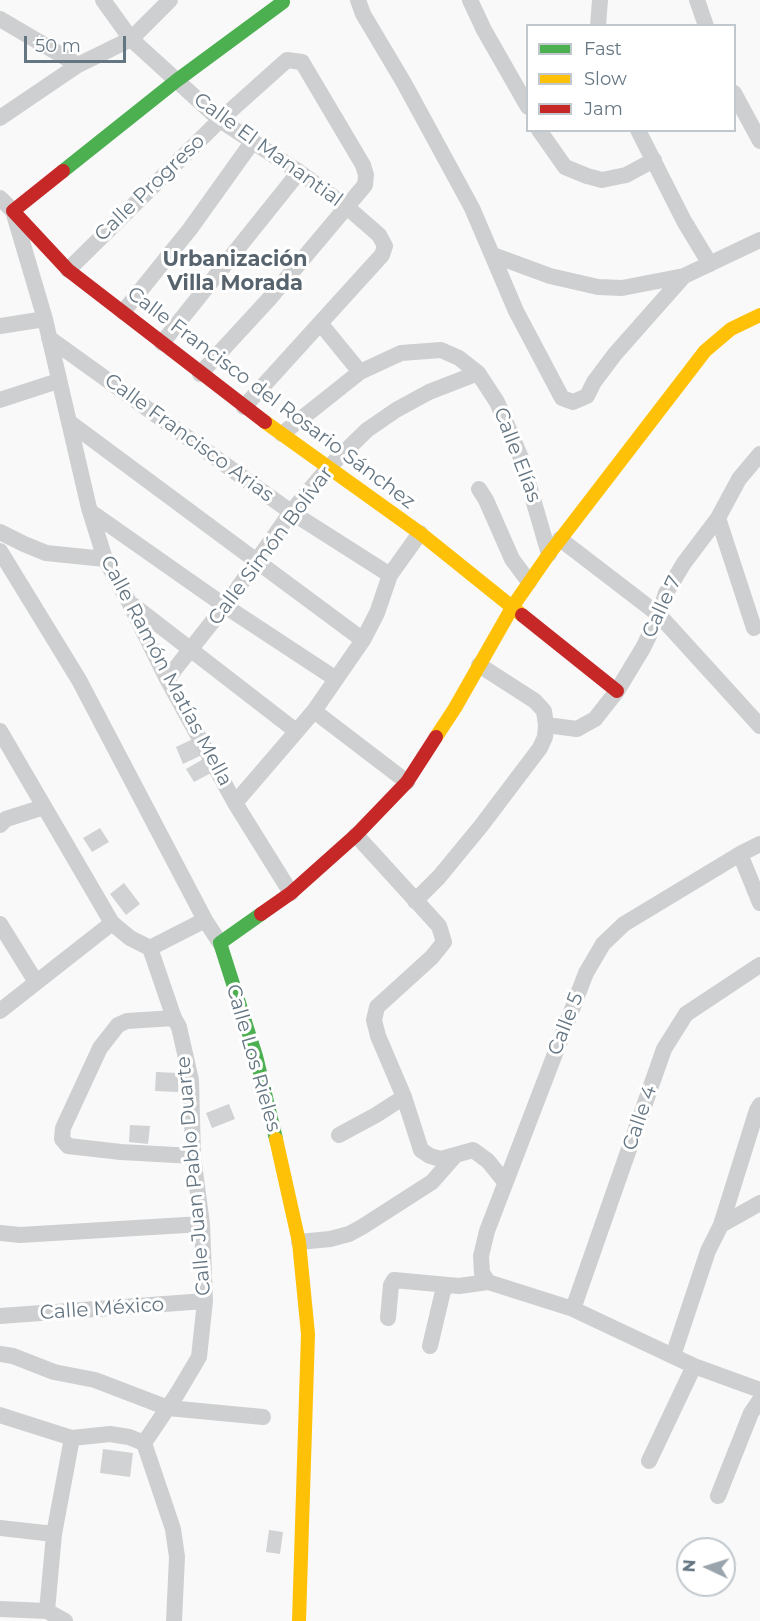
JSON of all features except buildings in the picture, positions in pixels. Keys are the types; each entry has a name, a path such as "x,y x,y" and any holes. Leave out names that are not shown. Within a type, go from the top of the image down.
{"street":[{"name":"Calle El Manantial","path":"103,0 131,39 220,120 299,172 348,208 379,235 385,246 382,255 320,323"},
{"path":"0,118 78,65 131,39 170,0"},
{"path":"358,0 363,14 404,83 472,208 516,311 562,398 573,402 586,396 615,354 684,276"},
{"path":"470,0 484,30 526,104"},
{"path":"598,24 601,0"},
{"path":"697,0 705,24"},
{"path":"13,211 176,81 283,2"},
{"path":"0,19 78,65"},
{"name":"Calle Progreso","path":"68,270 220,120 287,60 302,62 363,165 366,175 365,185 348,208"},
{"path":"736,95 760,141"},
{"path":"540,132 566,167 602,180 626,175 654,160"},
{"path":"639,132 684,222 711,264"},
{"path":"123,312 190,229 253,141"},
{"path":"162,343 299,172"},
{"name":"Calle Ramón Matías Mella","path":"0,198 13,211 45,319 58,381 105,559 167,679 236,803 291,893"},
{"path":"200,374 348,208"},
{"name":"Calle Francisco del Rosario Sánchez","path":"13,211 68,270 244,407 420,533 617,691"},
{"path":"493,255 550,276 598,287 622,288 684,276 760,240"},
{"path":"220,943 291,893 356,835 407,782 455,708 513,606 560,539 705,351 732,328 760,315"},
{"path":"0,326 45,319"},
{"path":"244,407 320,323 360,372"},
{"name":"Calle Francisco Arias","path":"49,338 291,512 390,575"},
{"name":"Calle Elías","path":"282,434 360,372 400,353 441,350 459,358 478,372 497,402 521,458 549,554"},
{"name":"Calle Simón Bolívar","path":"167,679 225,606 291,512 329,467 367,430 396,411 429,392 478,372"},
{"path":"0,400 58,381"},
{"path":"69,422 363,640"},
{"name":"Calle 7","path":"546,725 577,729 595,719 617,691 643,648 659,615 666,593 684,563 718,518 738,479 760,454"},
{"path":"479,489 512,559 529,582"},
{"path":"91,512 336,680"},
{"path":"718,518 754,628"},
{"path":"0,532 46,553 105,559"},
{"path":"236,803 314,711 336,680 363,640 377,613 390,575 420,533"},
{"path":"560,539 659,615 760,726"},
{"name":"Calle Los Rieles","path":"0,551 79,680 205,920 220,943 256,1056 290,1194 299,1242 308,1334 298,1621"},
{"path":"129,602 296,731"},
{"path":"415,901 446,869 540,748 545,737 544,711 535,700 479,665"},
{"path":"314,711 407,782"},
{"path":"0,731 112,923 130,938 150,948 205,920"},
{"path":"2,818 44,807"},
{"path":"356,835 439,926 444,942 432,957 376,1006 374,1020 378,1036 404,1097 421,1150 441,1159 473,1150 488,1161 505,1182"},
{"name":"Calle 5","path":"488,1282 482,1273 481,1256 487,1231 586,973 603,944 624,924 760,844"},
{"path":"740,854 760,903"},
{"path":"0,1011 112,923"},
{"path":"0,924 36,982"},
{"name":"Calle Juan Pablo Duarte","path":"144,1443 199,1357 205,1301 201,1224 193,1156 191,1080 179,1027 150,948"},
{"name":"Calle 4","path":"573,1309 664,1049 686,1014 760,965"},
{"path":"174,1018 127,1021 118,1025 107,1038 93,1063 63,1128 62,1139 68,1146 193,1156"},
{"path":"339,1135 404,1097"},
{"path":"673,1356 708,1251 722,1225 760,1105"},
{"path":"299,1242 330,1239 363,1227 432,1182 454,1157"},
{"path":"722,1225 760,1203"},
{"path":"0,1233 20,1235 201,1224"},
{"path":"388,1318 391,1285 394,1280 459,1286 488,1282 573,1309 694,1366 760,1390"},
{"path":"430,1347 443,1291 448,1285"},
{"name":"Calle México","path":"0,1316 205,1301"},
{"path":"0,1354 13,1356 54,1372 95,1380 168,1408 263,1418"},
{"path":"649,1461 694,1366"},
{"path":"718,1496 751,1413 760,1400"},
{"path":"0,1415 72,1438 110,1434 129,1437 144,1443 173,1529 177,1557 174,1621"},
{"path":"47,1611 54,1534 72,1438"},
{"path":"0,1528 54,1534"},
{"path":"0,1609 47,1611 65,1621"}],"traffic: fast":[{"path":"63,171 176,81 283,2"},
{"path":"261,914 220,943 256,1056 276,1139"}],"traffic: slow":[{"path":"436,737 513,606 549,554 705,351 731,329 760,315"},
{"path":"265,422 420,533 522,615"},
{"path":"276,1139 299,1242 308,1334 299,1621"}],"traffic: jam":[{"path":"63,171 13,211 68,270 265,422"},
{"path":"522,615 617,691"},
{"path":"261,914 291,893 356,835 407,782 436,737"}],"district":[{"name":"Urbanización Villa Morada","path":"235,272"}]}
